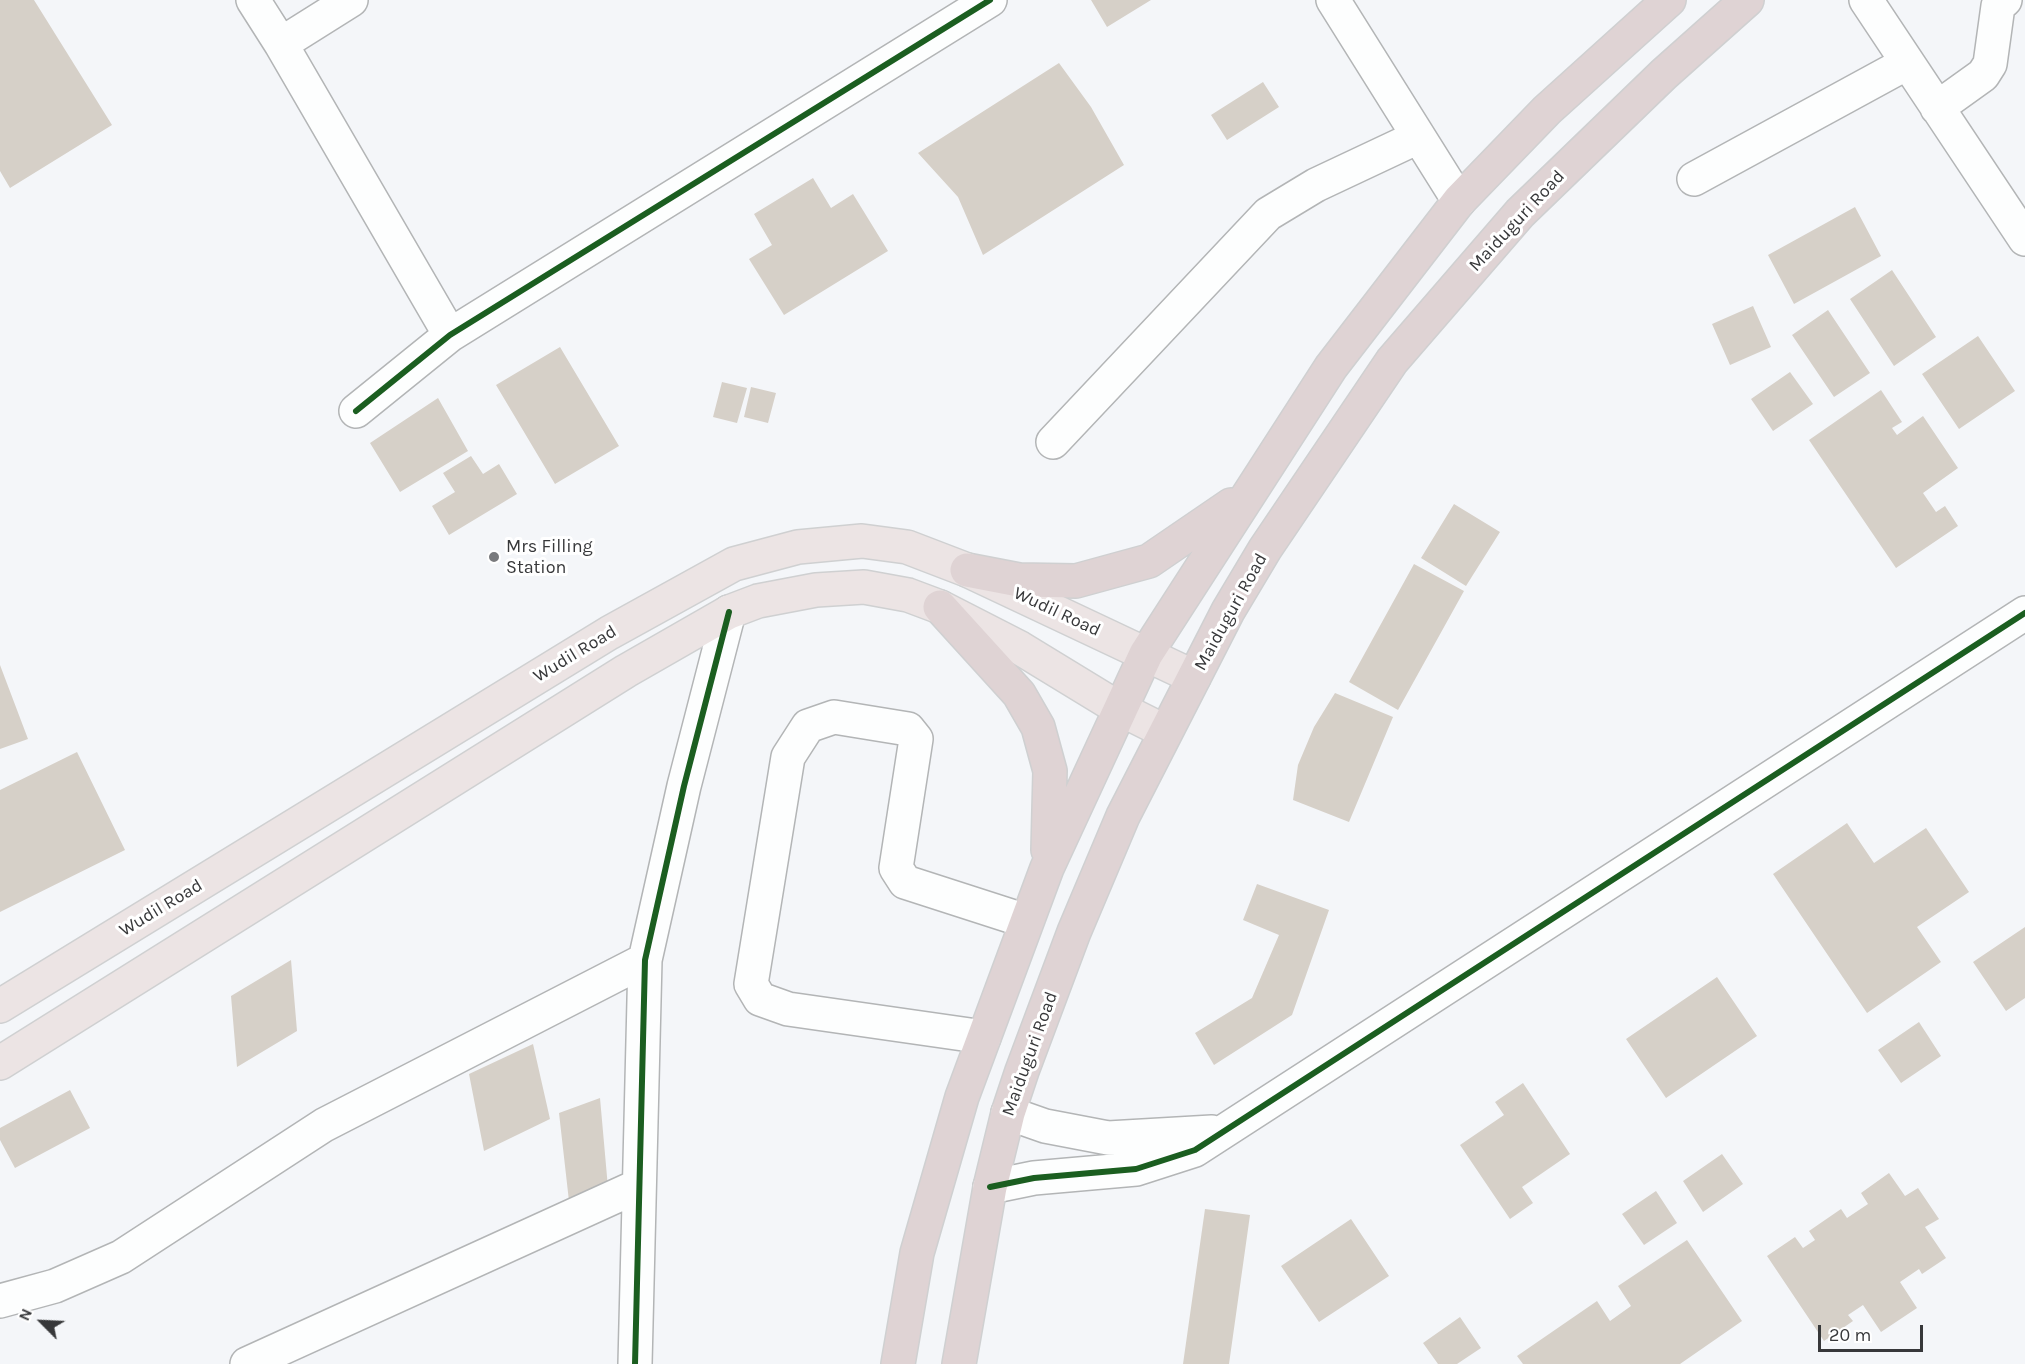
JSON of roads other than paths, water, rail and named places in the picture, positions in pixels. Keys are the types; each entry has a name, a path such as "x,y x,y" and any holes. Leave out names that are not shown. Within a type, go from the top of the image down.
{"highway":[{"path":"898,1364 917,1253 962,1097 1047,868 1146,654 1247,493 1331,366 1459,201 1547,110 1669,0"},
{"name":"Maiduguri Road","path":"959,1364 990,1187 1008,1113 1078,922 1123,816 1164,731 1228,611 1265,549 1392,361 1520,213 1664,74 1747,0"},
{"path":"967,570 1019,580 1076,581 1149,561 1247,493"},
{"path":"940,607 1019,694 1038,728 1050,771 1047,868"}],"main road":[{"name":"Wudil Road","path":"0,1006 609,633 734,564 798,547 862,541 908,548 967,570 1194,677"},
{"path":"0,1063 626,671 729,612 758,601 805,592 864,587 908,595 940,607 1020,648 1120,709 1164,731"},
{"path":"609,633 626,671"}],"street":[{"path":"253,0 281,44 450,335"},
{"path":"281,44 351,0"},
{"path":"356,411 450,335 990,0"},
{"path":"1333,0 1459,201"},
{"path":"1866,0 2025,239"},
{"path":"1937,108 1983,75 1990,64 1998,6 2005,0"},
{"path":"1694,179 1907,63"},
{"path":"1053,442 1268,214 1316,185 1418,136"},
{"path":"635,1364 645,960 684,786 729,612"},
{"path":"990,1187 1034,1178 1136,1169 1195,1150 2025,613"},
{"path":"984,1037 788,1009 760,999 751,984 788,757 808,726 834,717 908,729 916,739 896,868 905,882 1026,921"},
{"path":"0,1301 55,1286 121,1257 324,1125 645,960"},
{"path":"1008,1113 1045,1126 1108,1137 1223,1132"},
{"path":"247,1364 638,1186"}],"place":[{"name":"Mrs Filling Station","path":"494,557"}]}
